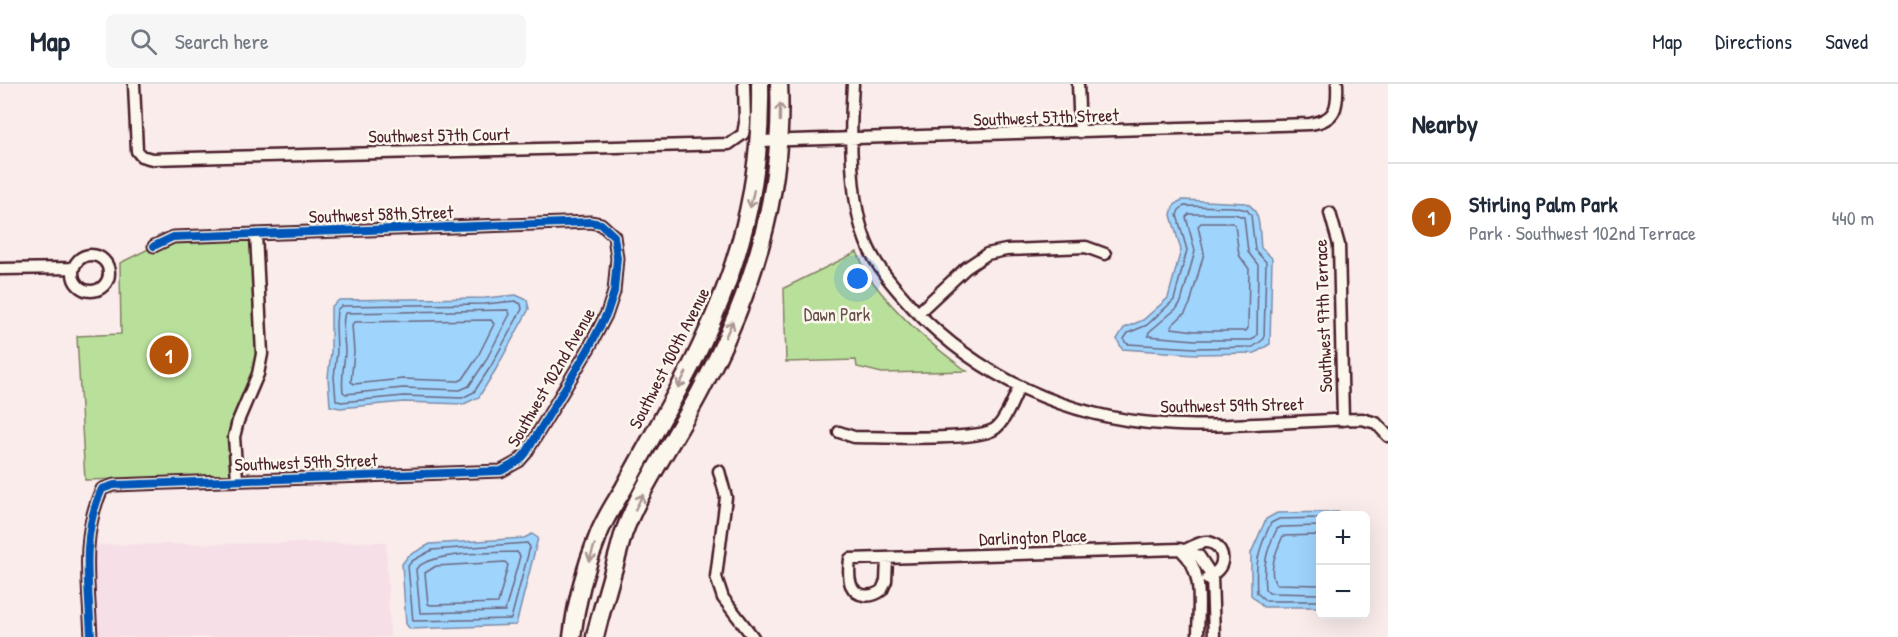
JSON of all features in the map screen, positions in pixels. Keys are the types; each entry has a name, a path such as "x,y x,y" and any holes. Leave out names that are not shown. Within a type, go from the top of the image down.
{"main road":[{"name":"Southwest 100th Avenue","path":"572,637 576,606 598,535 693,361 722,300 738,253 755,181 760,141 760,84"},
{"path":"595,637 624,532 653,475 703,388 747,291 768,218 779,141 780,84"}],"street":[{"name":"Southwest 57th Court","path":"135,84 137,151 141,156 152,159 729,144 743,134 746,123 744,84"},
{"name":"Southwest 59th Street","path":"853,84 852,139 856,203 867,242 876,262 900,294 918,313 960,350 988,370 1019,387 1083,411 1161,424 1370,420 1381,427 1388,436"},
{"path":"1078,84 1080,132"},
{"name":"Southwest 57th Street","path":"760,141 1310,124 1331,116 1337,106 1337,84"},
{"name":"Southwest 97th Terrace","path":"1330,213 1339,245 1343,420"},
{"name":"Southwest 58th Street","path":"154,246 173,237 590,222 601,224 608,229"},
{"name":"Southwest 102nd Avenue","path":"511,466 526,453 589,348 607,313 614,292 617,258 614,236 608,229"},
{"path":"237,479 234,437 238,421 258,374 262,354 256,234"},
{"path":"918,313 966,268 987,254 1006,250 1086,247 1105,254"},
{"path":"0,269 73,268"},
{"path":"839,432 854,437 975,436 995,430 1010,407 1019,387"},
{"name":"Southwest 59th Street","path":"91,637 88,545 96,501 102,489 114,485 237,479 488,472 501,471 511,466"},
{"path":"719,471 726,497 716,577 723,598 753,637"},
{"name":"Darlington Place","path":"887,559 886,581 882,590 869,596 861,595 854,589 850,581 850,559 1183,549 1208,542 1215,544 1220,550 1222,564 1212,576"},
{"path":"1183,549 1199,556 1212,576 1214,637"},
{"path":"1183,549 1194,565 1198,585 1198,637"},
{"path":"1198,585 1212,576"},
{"path":"1198,616 1213,606"}],"shaded area":[{"path":"386,542 390,637 91,637 88,545"}],"green space":[{"path":"256,234 260,363 238,421 237,476 85,480 77,336 121,334 120,263 173,237"},
{"name":"Dawn Park","path":"857,252 870,278 904,318 928,341 967,371 882,373 857,367 856,360 786,362 784,288"}],"water":[{"path":"1183,200 1246,203 1255,211 1259,222 1261,248 1272,258 1270,344 1255,353 1195,354 1122,349 1117,339 1124,328 1143,320 1168,298 1181,250 1171,215 1173,207"},
{"path":"516,295 527,300 529,309 479,397 464,404 404,402 340,408 330,406 328,377 331,352 331,307 339,300 485,298"},
{"path":"1316,512 1316,607 1263,607 1251,595 1251,553 1266,519 1277,513"},
{"path":"532,534 538,538 516,625 410,629 406,624 402,564 408,556 430,544 524,538"}],"cycle path":[{"path":"91,637 88,543 95,507 102,489 114,485 501,471 519,461 526,453 589,348 607,313 614,292 617,258 614,236 601,224 590,222 173,237 154,246"}],"place":[{"name":"Stirling Palm Park","path":"169,355"}]}
